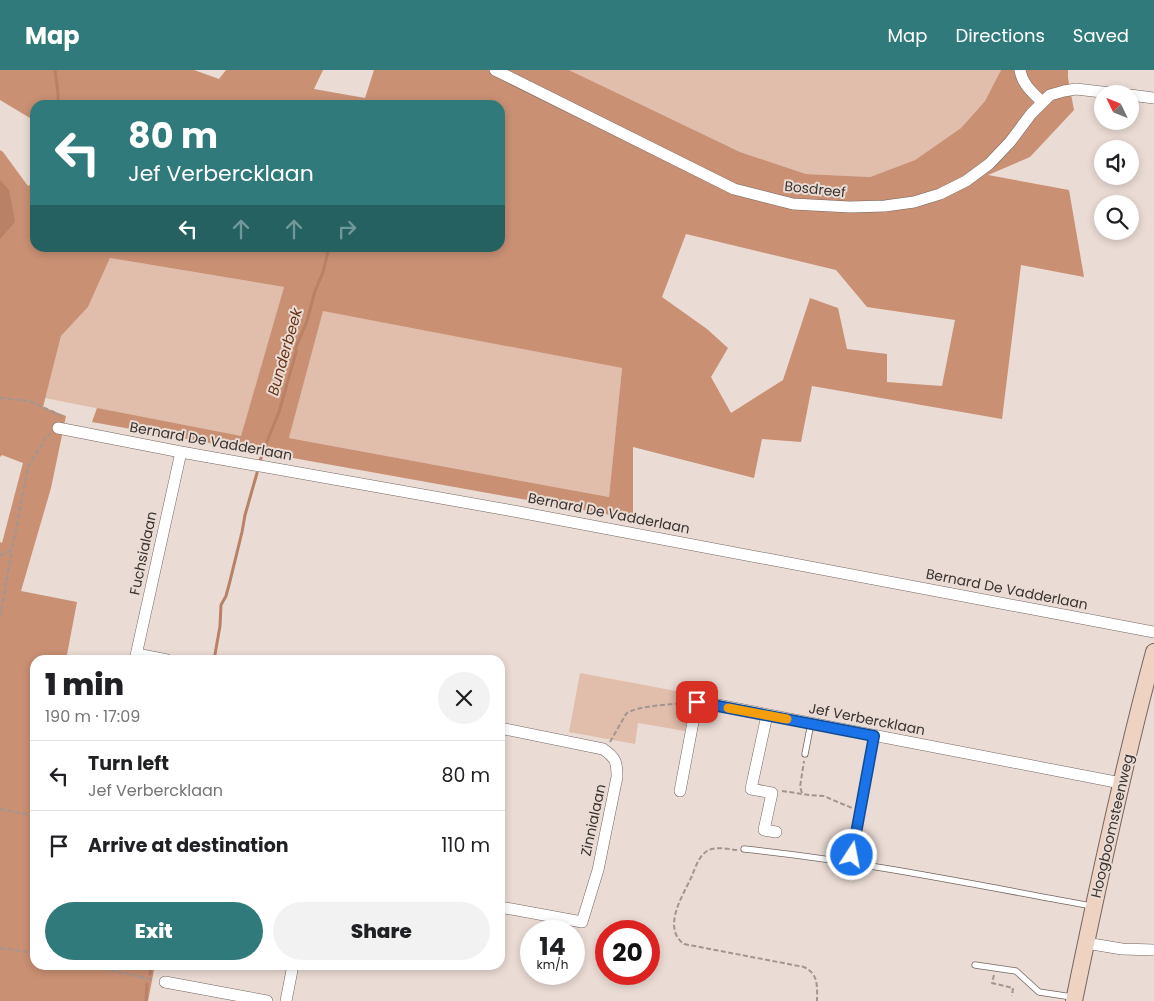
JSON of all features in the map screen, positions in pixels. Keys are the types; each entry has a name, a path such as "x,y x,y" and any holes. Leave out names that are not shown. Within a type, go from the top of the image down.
{"street":[{"name":"Bosdreef","path":"495,70 734,189 793,204 850,207 885,206 914,202 940,194 966,181 989,164 1010,142 1031,114 1050,96 1055,93 1076,89 1094,91"},
{"path":"1020,70 1024,84 1042,102"},
{"path":"1139,96 1154,98"},
{"name":"Bernard De Vadderlaan","path":"61,423 181,452 529,513 1154,632"},
{"name":"Fuchsialaan","path":"136,655 181,452"},
{"name":"Hoogboomsteenweg","path":"1074,999 1121,783 1154,652"},
{"path":"680,792 697,702"},
{"name":"Jef Verbercklaan","path":"697,702 1121,783"},
{"path":"767,715 751,789 772,793 764,830 776,832"},
{"path":"505,729 604,749"},
{"name":"Zinnialaan","path":"505,908 582,922 598,870 617,777 617,763 604,749"},
{"path":"1086,943 1122,949 1154,950"},
{"path":"286,1001 292,970"},
{"path":"165,982 267,1001"}],"lane":[{"path":"806,754 811,724"},
{"path":"852,855 874,736"},
{"path":"744,849 799,855 914,873 1094,906"},
{"path":"975,965 1016,972 1040,992 1074,999"}],"path":[{"path":"0,398 29,401 56,413 61,423 46,437 28,467 0,617"},
{"path":"0,556 12,550"},
{"path":"604,749 629,711 652,706 697,702"},
{"path":"802,793 800,787 806,754"},
{"path":"772,793 775,790 824,796 860,810"},
{"path":"0,809 30,815"},
{"path":"744,849 713,848 700,858 675,914 676,936 684,944 804,967 815,976 817,981 817,1001"},
{"path":"0,948 30,952"},
{"path":"995,968 992,983 1013,988 1012,996"},
{"path":"111,970 165,982"}],"shaded area":[{"path":"0,70 194,70 219,79 226,70 323,70 314,89 365,98 374,70 569,70 740,152 806,174 870,177 915,160 961,128 985,101 1001,70 1068,70 1074,110 1030,157 988,175 1069,190 1084,277 1021,265 1002,419 812,386 801,442 762,439 754,478 633,447 633,519 92,422 97,408 241,436 284,287 110,258 88,307 61,336 43,407 66,416 51,488 21,591 77,602 67,655 30,655 30,970 154,970 148,1001 0,1001 0,542 2,543 23,463 2,455 0,457 0,150 28,186 30,185 30,252 505,252 505,100 30,100 30,118 0,100","holes":["686,234 836,270 867,307 955,320 942,386 887,382 887,354 847,349 838,308 810,298 783,380 731,413 711,377 728,348 707,329 662,297","323,311 622,368 609,497 289,438"]},
{"path":"569,70 1001,70 985,101 961,128 915,160 870,177 806,174 740,152"},
{"path":"0,180 9,190 15,222 0,239"},
{"path":"110,258 284,287 241,437 45,398 61,336 88,307"},
{"path":"323,310 622,368 609,497 289,438"},
{"path":"580,673 692,694 685,731 638,723 635,744 569,732"}],"waterway":[{"name":"Bunderbeek","path":"55,70 58,100"},
{"name":"Bunderbeek","path":"260,461 279,412 296,347 307,321 328,252"},
{"name":"Bunderbeek","path":"215,655 220,626 221,605 226,596 257,473"},
{"name":"Bunderbeek","path":"150,970 150,974"},
{"name":"Bunderbeek","path":"146,1001 147,984"}],"slow traffic":[{"path":"728,708 787,719"}],"route":[{"path":"697,702 874,736 852,855"}]}
